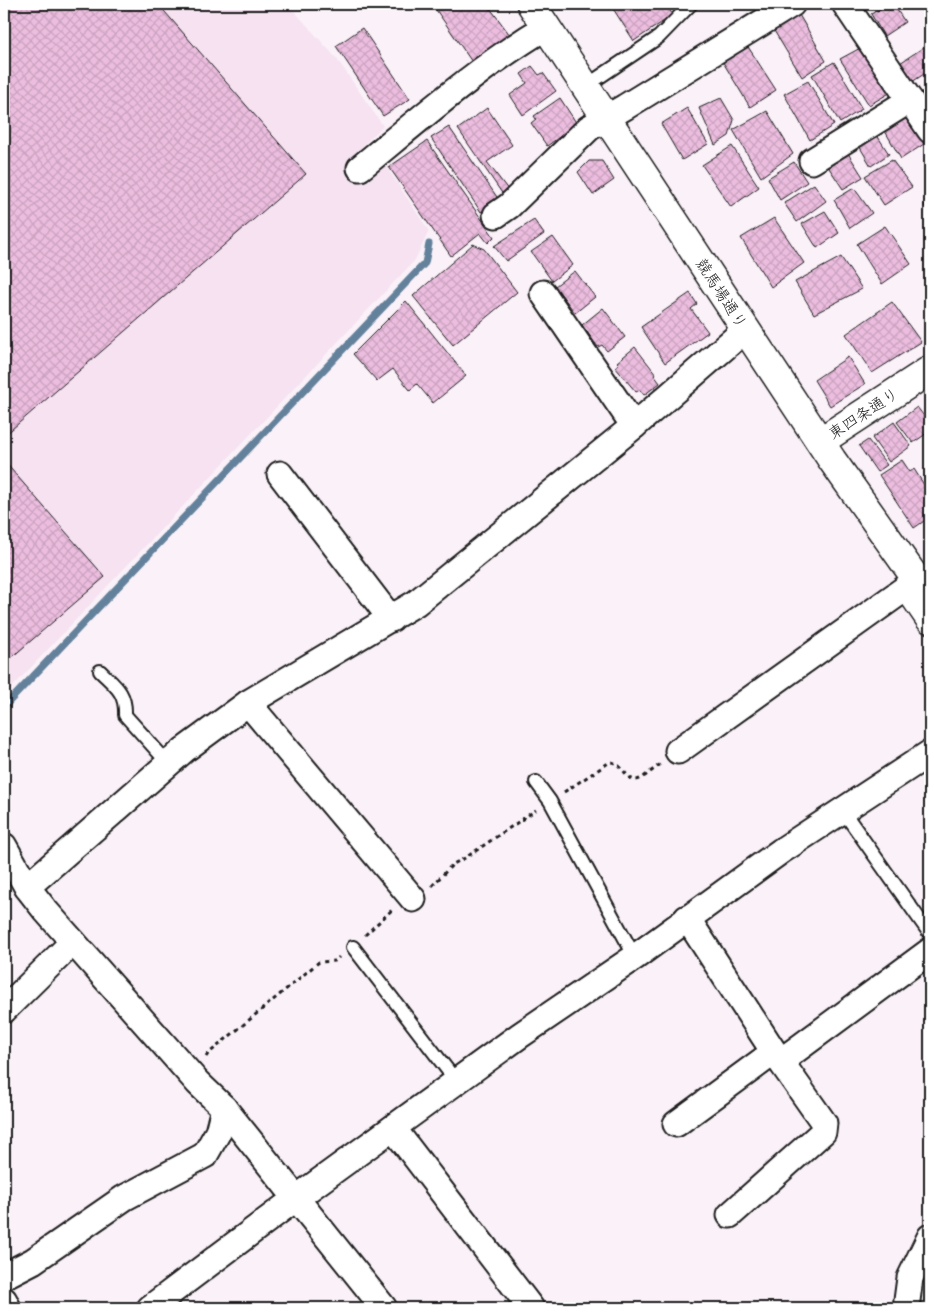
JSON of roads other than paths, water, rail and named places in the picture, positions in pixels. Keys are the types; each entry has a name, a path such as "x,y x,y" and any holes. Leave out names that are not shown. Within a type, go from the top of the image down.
{"street":[{"name":"競馬場通り","path":"531,4 832,460 924,586"},
{"path":"496,215 510,206 589,128 792,4"},
{"path":"845,4 930,130"},
{"path":"360,168 453,91 546,27"},
{"path":"812,161 910,100"},
{"path":"544,293 634,426"},
{"path":"28,887 168,763 248,703 416,604 634,426 746,329"},
{"name":"東四条通り","path":"821,441 930,370"},
{"path":"280,474 391,619"},
{"path":"924,586 914,597 930,619"},
{"path":"678,750 924,586"},
{"path":"248,703 413,899"},
{"path":"150,1308 456,1081 635,957 781,851 930,753"},
{"path":"4,846 28,887 73,942 198,1083 224,1108 384,1308"},
{"path":"687,918 778,1057 824,1123 823,1132 730,1215"},
{"path":"4,1010 73,942"},
{"path":"676,1124 778,1057 930,951"},
{"path":"4,1276 33,1261 124,1198 205,1155 218,1132 224,1108"},
{"path":"393,1128 531,1308"},
{"path":"906,1308 910,1278 929,1242"},
{"path":"4,1300 8,1308"}],"lane":[{"path":"586,86 659,37 691,4"},
{"path":"100,671 123,695 126,705 125,715 168,763"},
{"path":"536,782 550,801 635,957"},
{"path":"843,811 930,934"},
{"path":"352,946 456,1081"}],"waterway":[{"path":"4,707 425,263 429,244"}]}
